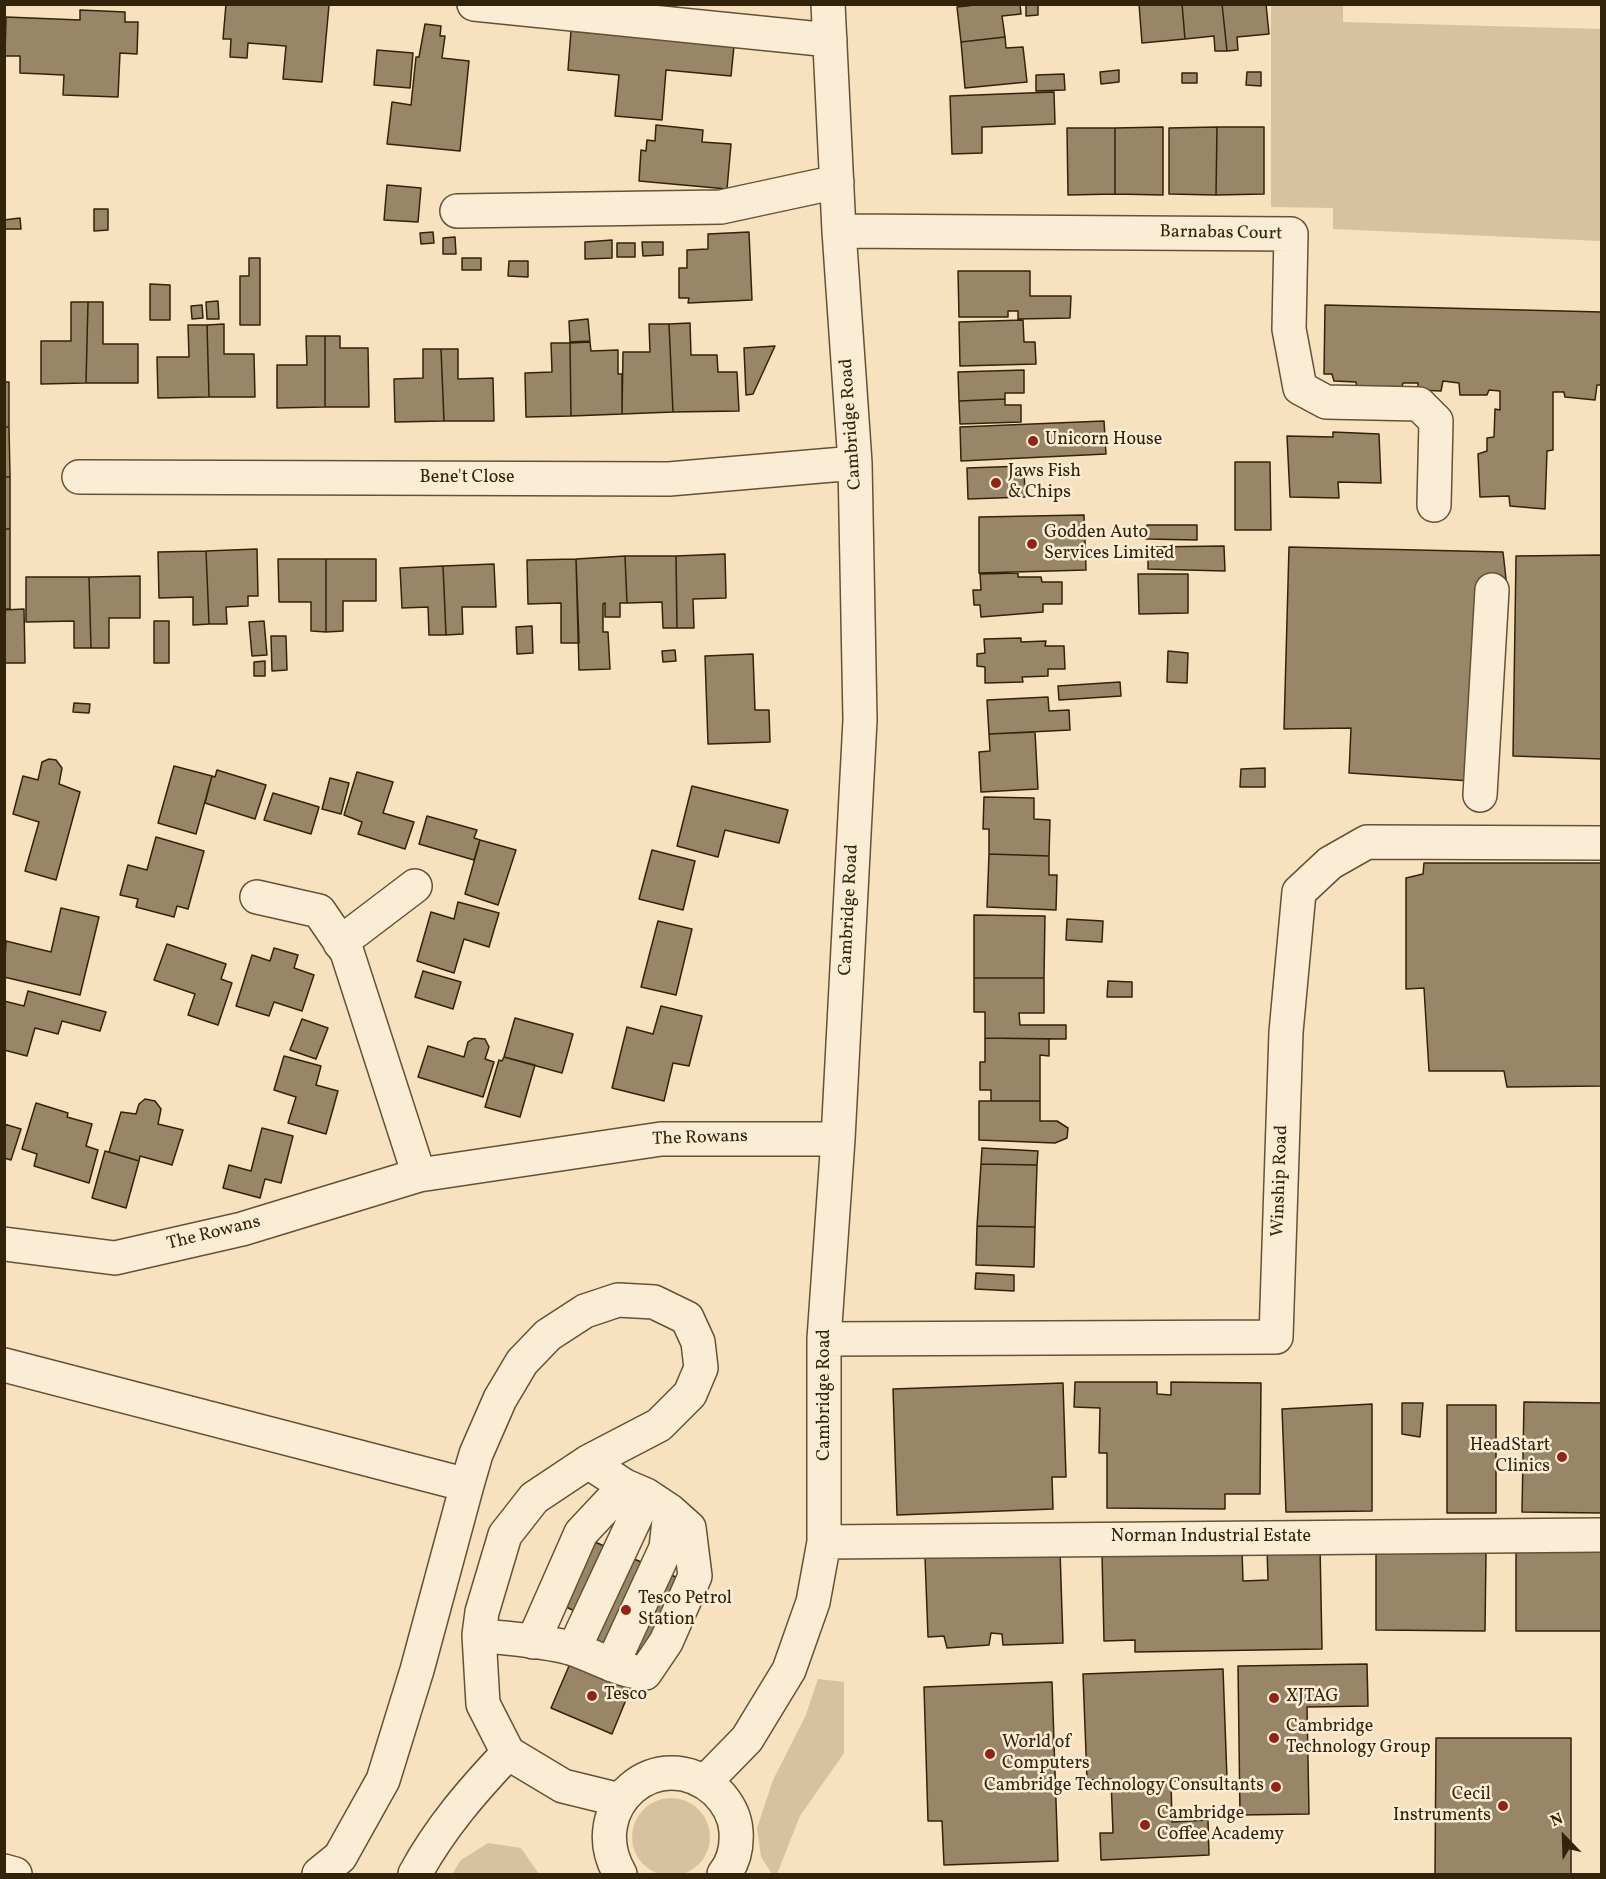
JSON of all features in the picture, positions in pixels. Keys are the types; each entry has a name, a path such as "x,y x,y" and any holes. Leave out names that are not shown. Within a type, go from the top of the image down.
{"street":[{"path":"474,4 830,40"},
{"name":"Cambridge Road","path":"705,1782 747,1739 789,1670 813,1602 824,1542 824,1339 838,1139 860,720 855,463 839,231 828,4"},
{"path":"457,211 721,207 837,182"},
{"name":"Barnabas Court","path":"839,231 1292,234 1289,329 1300,388 1326,402 1419,404 1436,421 1434,506"},
{"name":"Bene't Close","path":"79,477 669,479 855,463"},
{"path":"1480,795 1492,590"},
{"name":"Winship Road","path":"824,1339 1276,1338 1286,1032 1299,892 1330,863 1367,842 1602,843"},
{"path":"340,943 415,886"},
{"path":"257,897 319,911 340,943 351,963 419,1175"},
{"name":"The Rowans","path":"4,1244 115,1258 242,1229 419,1175 661,1139 838,1139"},
{"path":"319,1875 340,1857 383,1780 500,1399 522,1362 538,1344 573,1333 585,1311 618,1300 654,1302 687,1318 698,1342 701,1368 690,1394 659,1425 588,1462 534,1498 505,1535 482,1612 479,1635 483,1704 508,1753 563,1786 620,1800"},
{"path":"4,1365 481,1462"},
{"path":"479,1635 574,1649 627,1672 645,1673 666,1642 694,1576 689,1528 647,1497 588,1462"},
{"path":"533,1642 581,1533 647,1497"},
{"path":"574,1649 647,1497"},
{"name":"Norman Industrial Estate","path":"824,1542 1599,1535"},
{"path":"415,1875 434,1839 467,1797 508,1753"},
{"path":"620,1875 610,1857 609,1827 620,1800 637,1784 659,1775 683,1774 705,1782 724,1799 735,1821 736,1847 730,1873"},
{"path":"4,1872 15,1875"}],"shaded area":[{"path":"1271,5 1343,5 1343,22 1601,29 1601,241 1333,229 1333,208 1271,207"},
{"path":"818,1679 844,1682 844,1753 800,1816 777,1874 772,1874 761,1857 757,1828 773,1780 805,1717"},
{"path":"663,1798 679,1798 693,1804 704,1815 710,1829 710,1845 704,1859 693,1870 679,1876 663,1876 649,1870 638,1859 632,1845 632,1829 638,1815 649,1804"},
{"path":"488,1843 521,1848 539,1874 452,1874 461,1860"}],"building":[{"path":"226,4 329,5 322,82 283,79 286,46 248,43 247,58 230,57 231,39 223,39"},
{"path":"601,4 676,4 675,13"},
{"path":"1020,4 1021,14 1002,16 1005,37 961,42 957,7"},
{"path":"1026,4 1038,4 1038,15 1026,16"},
{"path":"1139,4 1182,4 1185,39 1142,43"},
{"path":"1182,4 1222,4 1227,51 1215,51 1214,36 1185,39"},
{"path":"1222,4 1266,4 1269,34 1237,37 1238,50 1227,51"},
{"path":"80,10 125,12 125,22 138,22 137,54 120,53 118,97 63,95 64,75 20,73 20,56 5,56 6,17 80,20"},
{"path":"425,24 441,26 440,36 445,36 442,58 469,61 460,151 387,144 392,102 411,105 416,57 419,57"},
{"path":"571,31 734,46 731,76 666,70 662,120 615,116 619,75 568,70"},
{"path":"1005,37 1006,48 1023,47 1027,82 965,88 961,42"},
{"path":"377,50 413,53 410,88 374,85"},
{"path":"1119,70 1119,82 1101,84 1100,72"},
{"path":"1247,72 1261,72 1261,86 1246,85"},
{"path":"1182,73 1197,73 1197,83 1182,83"},
{"path":"1064,74 1065,90 1036,91 1036,75"},
{"path":"1054,92 1055,124 982,127 982,153 952,154 950,96"},
{"path":"656,125 703,130 702,142 731,144 727,189 639,181 641,150 646,151 647,140 655,141"},
{"path":"1163,127 1163,195 1115,194 1115,128"},
{"path":"1217,127 1216,195 1169,194 1169,128"},
{"path":"1217,127 1264,127 1264,194 1216,195"},
{"path":"1067,128 1115,128 1115,194 1068,195"},
{"path":"387,185 421,188 418,222 384,220"},
{"path":"94,209 108,209 108,230 94,231"},
{"path":"20,218 21,229 4,229 4,220"},
{"path":"433,232 434,243 421,244 420,233"},
{"path":"749,232 752,300 688,303 689,298 679,298 679,268 687,268 687,250 708,249 708,234"},
{"path":"455,237 456,254 443,254 443,238"},
{"path":"612,240 612,258 585,259 585,242"},
{"path":"642,242 663,242 663,255 643,256"},
{"path":"617,243 635,243 635,257 617,257"},
{"path":"249,258 260,258 260,325 240,325 240,276 249,276"},
{"path":"462,258 481,258 481,270 462,270"},
{"path":"509,261 528,261 528,277 508,276"},
{"path":"958,271 1030,271 1030,296 1071,296 1070,318 1018,319 1018,311 1008,311 1008,317 959,317"},
{"path":"150,284 170,285 170,320 150,320"},
{"path":"218,301 219,319 207,319 206,302"},
{"path":"71,302 88,302 86,383 41,384 41,341 71,341"},
{"path":"88,302 103,302 103,344 138,344 138,383 86,383"},
{"path":"202,305 203,318 192,319 191,306"},
{"path":"1325,305 1602,312 1602,385 1597,385 1595,400 1565,397 1564,392 1553,392 1553,450 1547,451 1545,509 1510,506 1509,496 1480,497 1478,454 1487,451 1487,438 1494,437 1495,409 1500,410 1500,391 1489,390 1487,395 1460,395 1459,383 1443,381 1441,391 1418,390 1418,383 1403,383 1401,390 1357,388 1356,382 1334,381 1332,374 1324,374"},
{"path":"588,319 590,341 570,342 569,321"},
{"path":"1023,320 1024,342 1035,342 1036,364 960,366 959,322"},
{"path":"690,323 691,355 717,355 718,372 737,372 739,411 673,412 669,324"},
{"path":"224,324 224,354 254,354 255,397 209,397 207,325"},
{"path":"649,324 669,324 673,412 622,414 623,352 650,352"},
{"path":"188,325 207,325 209,397 158,398 157,357 189,357"},
{"path":"306,336 325,336 325,407 277,408 277,365 307,365"},
{"path":"325,336 340,336 340,348 368,348 369,407 325,407"},
{"path":"590,342 591,351 618,350 618,374 622,374 622,414 571,416 570,343"},
{"path":"551,343 570,343 571,416 526,417 525,373 552,372"},
{"path":"775,346 753,394 746,395 744,348"},
{"path":"423,349 441,349 444,421 395,422 394,379 423,378"},
{"path":"441,349 458,349 458,379 493,378 494,421 444,421"},
{"path":"1024,370 1024,393 1005,393 1005,399 959,401 958,372"},
{"path":"4,382 9,382 9,427 4,427"},
{"path":"1005,399 1005,405 1021,405 1021,422 960,424 959,401"},
{"name":"Unicorn House","path":"1104,421 1106,454 961,461 960,427"},
{"path":"4,427 9,427 10,477 4,477"},
{"path":"1333,432 1379,434 1381,483 1338,482 1339,498 1290,497 1287,436 1333,437"},
{"path":"1235,462 1270,462 1271,530 1235,530"},
{"name":"Jaws Fish & Chips","path":"1024,466 1025,497 968,499 967,468"},
{"path":"4,477 10,477 10,529 4,529"},
{"name":"Godden Auto Services Limited","path":"1084,515 1086,570 979,573 979,517"},
{"path":"1147,525 1197,525 1197,540 1146,539"},
{"path":"4,529 10,529 10,609 4,609"},
{"path":"1224,546 1225,571 1148,569 1148,547"},
{"path":"1289,547 1503,552 1507,588 1471,781 1349,773 1351,728 1284,729"},
{"path":"257,549 258,596 248,596 248,606 226,607 227,624 209,624 206,551"},
{"path":"206,551 209,624 193,625 193,597 159,598 158,552"},
{"path":"725,554 726,598 693,599 694,628 677,628 676,556"},
{"path":"1602,555 1602,759 1513,756 1516,556"},
{"path":"625,556 627,603 620,603 620,617 605,617 605,603 603,604 603,632 608,632 610,669 579,670 576,559"},
{"path":"625,556 676,556 677,628 663,628 662,602 627,603"},
{"path":"278,559 326,559 326,632 311,631 311,602 279,602"},
{"path":"326,559 376,559 376,601 343,601 343,631 326,632"},
{"path":"576,559 579,643 561,643 561,603 528,604 527,560"},
{"path":"494,564 496,607 462,607 463,634 446,635 443,566"},
{"path":"443,566 446,635 429,635 428,607 402,608 400,568"},
{"path":"1018,573 1018,577 1041,577 1042,582 1062,582 1062,604 1043,604 1043,612 981,617 980,605 974,605 973,590 981,590 980,574"},
{"path":"1138,574 1188,574 1188,613 1139,614"},
{"path":"140,576 140,618 109,618 109,648 91,648 89,577"},
{"path":"26,577 89,577 91,648 74,648 74,621 26,622"},
{"path":"24,609 25,663 4,663 4,610"},
{"path":"154,621 169,621 169,663 154,663"},
{"path":"264,621 267,655 252,656 249,622"},
{"path":"532,626 533,653 517,654 516,627"},
{"path":"271,636 286,636 287,670 272,671"},
{"path":"1021,638 1021,642 1046,641 1045,646 1064,646 1065,669 1048,669 1048,676 1022,677 1023,682 985,683 985,667 977,666 977,654 985,653 984,639"},
{"path":"675,650 676,661 663,662 662,651"},
{"path":"1168,651 1188,653 1187,683 1167,682"},
{"path":"753,654 755,710 769,710 770,742 708,744 705,656"},
{"path":"265,661 265,676 254,676 254,662"},
{"path":"1120,682 1121,696 1059,700 1058,686"},
{"path":"1048,697 1049,711 1069,710 1070,730 989,734 987,700"},
{"path":"74,703 90,704 89,713 73,712"},
{"path":"1035,732 1038,789 981,792 979,752 990,751 989,734"},
{"path":"49,759 56,760 62,768 59,784 80,792 56,880 25,871 39,822 13,814 23,776 38,780 42,762"},
{"path":"174,766 212,776 196,834 158,823"},
{"path":"1265,768 1265,787 1240,787 1241,769"},
{"path":"217,770 266,785 255,819 205,803 212,776 215,777"},
{"path":"357,772 393,782 383,813 414,822 405,849 358,834 362,822 344,815"},
{"path":"330,778 349,783 341,814 322,809"},
{"path":"692,786 788,810 779,843 725,830 718,857 677,846"},
{"path":"273,793 319,807 311,834 264,820"},
{"path":"984,797 1034,798 1034,819 1050,820 1049,856 989,854 989,829 983,829"},
{"path":"427,816 477,830 474,838 480,840 474,860 419,844"},
{"path":"156,837 204,851 188,909 177,906 174,917 136,907 138,899 120,895 128,865 147,870"},
{"path":"480,840 516,850 498,905 465,894"},
{"path":"652,850 695,861 683,910 639,899"},
{"path":"989,854 1049,856 1049,875 1057,875 1056,910 987,907"},
{"path":"1424,863 1602,863 1602,1086 1507,1087 1504,1071 1429,1071 1424,988 1406,989 1406,878 1423,874"},
{"path":"458,902 499,913 489,947 464,939 454,973 417,961 431,912 454,919"},
{"path":"61,908 99,917 80,995 4,977 6,941 51,952"},
{"path":"974,915 1045,916 1044,978 974,978"},
{"path":"1067,919 1103,921 1102,942 1066,940"},
{"path":"658,921 692,929 676,995 641,987"},
{"path":"167,944 226,964 221,979 232,983 218,1025 188,1015 195,994 154,980"},
{"path":"274,948 298,955 294,968 314,975 302,1011 274,1002 269,1016 236,1006 252,955 270,961"},
{"path":"423,971 461,982 453,1009 415,997"},
{"path":"974,978 1044,978 1044,1013 1019,1013 1020,1025 1066,1025 1066,1039 985,1038 985,1012 974,1012"},
{"path":"1108,981 1132,982 1132,997 1107,997"},
{"path":"28,991 106,1012 100,1031 62,1021 58,1034 35,1028 27,1056 4,1050 4,1001 24,1006"},
{"path":"661,1006 702,1016 689,1066 673,1063 664,1101 612,1088 627,1027 653,1034"},
{"path":"515,1018 573,1034 562,1073 504,1057"},
{"path":"302,1019 328,1028 316,1059 290,1050"},
{"path":"474,1038 485,1039 489,1047 485,1059 494,1062 483,1097 418,1077 428,1046 464,1057 468,1042"},
{"path":"985,1038 1049,1039 1049,1056 1040,1055 1040,1101 991,1101 991,1090 980,1090 980,1062 985,1062"},
{"path":"284,1056 321,1066 316,1085 338,1091 326,1134 288,1123 296,1097 274,1090"},
{"path":"504,1057 535,1065 520,1117 485,1107 499,1060 502,1061"},
{"path":"145,1099 155,1101 161,1109 158,1124 183,1130 172,1165 140,1156 139,1161 109,1152 121,1112 136,1114 139,1104"},
{"path":"979,1101 1040,1101 1040,1121 1057,1121 1068,1128 1067,1138 1055,1143 979,1140"},
{"path":"36,1103 68,1113 67,1117 92,1124 86,1146 98,1150 89,1183 34,1166 37,1154 22,1149"},
{"path":"4,1124 21,1129 11,1160 4,1158"},
{"path":"262,1128 293,1136 281,1183 265,1179 260,1198 223,1188 229,1165 251,1171"},
{"path":"982,1148 1038,1151 1037,1165 981,1164"},
{"path":"105,1151 139,1161 126,1208 92,1198"},
{"path":"981,1164 1037,1165 1035,1227 977,1226"},
{"path":"977,1226 1035,1227 1034,1267 976,1265"},
{"path":"976,1273 1014,1275 1014,1291 975,1289"},
{"path":"1075,1382 1157,1382 1157,1394 1171,1395 1171,1382 1261,1383 1260,1494 1225,1494 1225,1509 1107,1508 1107,1453 1099,1453 1100,1408 1074,1407"},
{"path":"1063,1383 1066,1477 1052,1477 1053,1509 897,1515 893,1389"},
{"name":"HeadStart Clinics","path":"1524,1402 1602,1403 1602,1513 1522,1512"},
{"path":"1402,1403 1423,1403 1420,1437 1402,1434"},
{"path":"1372,1404 1372,1511 1286,1512 1282,1409"},
{"path":"1447,1405 1496,1405 1496,1513 1447,1513"},
{"name":"Tesco Petrol Station","path":"581,1536 692,1584 632,1685 572,1659 590,1618 553,1601"},
{"path":"1320,1546 1322,1649 1135,1652 1135,1640 1104,1641 1102,1554 1242,1550 1243,1581 1268,1580 1267,1548"},
{"path":"1060,1550 1063,1643 1003,1645 1002,1634 991,1633 989,1645 947,1648 944,1636 928,1637 925,1557"},
{"path":"1516,1551 1602,1551 1602,1631 1516,1631"},
{"path":"1376,1552 1486,1552 1485,1631 1376,1630"},
{"name":"Tesco","path":"572,1659 632,1685 612,1734 551,1708"},
{"path":"1367,1664 1368,1706 1307,1707 1309,1814 1240,1815 1238,1666"},
{"path":"1223,1669 1227,1779 1171,1781 1172,1822 1208,1820 1209,1855 1101,1860 1100,1833 1113,1833 1111,1779 1087,1780 1083,1674"},
{"name":"World of Computers","path":"1052,1682 1058,1861 944,1865 942,1821 928,1821 924,1687"},
{"name":"Cecil Instruments","path":"1436,1738 1571,1738 1571,1874 1435,1874"}],"place":[{"name":"Unicorn House","path":"1033,441"},
{"name":"Jaws Fish & Chips","path":"996,483"},
{"name":"Godden Auto Services Limited","path":"1032,544"},
{"name":"HeadStart Clinics","path":"1562,1457"},
{"name":"Tesco Petrol Station","path":"626,1610"},
{"name":"Tesco","path":"592,1696"},
{"name":"XJTAG","path":"1274,1698"},
{"name":"Cambridge Technology Group","path":"1274,1738"},
{"name":"World of Computers","path":"990,1754"},
{"name":"Cambridge Technology Consultants","path":"1276,1787"},
{"name":"Cecil Instruments","path":"1503,1806"},
{"name":"Cambridge Coffee Academy","path":"1145,1825"}]}
